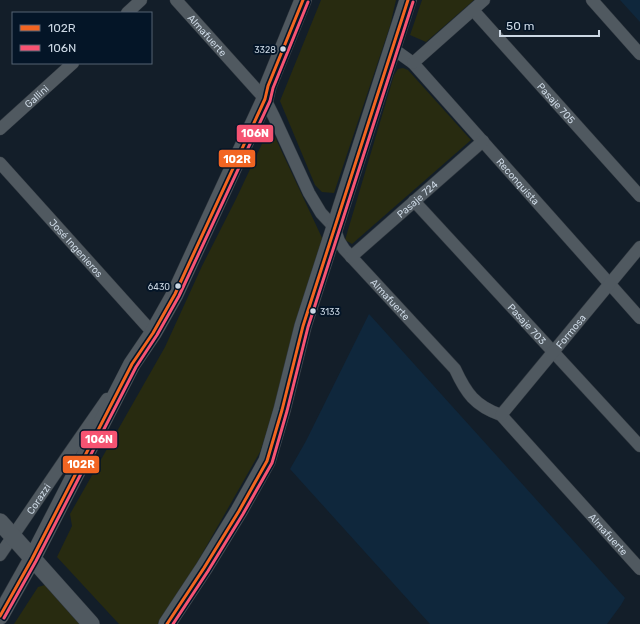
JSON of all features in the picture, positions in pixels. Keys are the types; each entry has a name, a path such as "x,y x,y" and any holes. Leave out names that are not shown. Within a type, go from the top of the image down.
{"main road":[{"path":"0,616 32,559 132,364 153,333 175,294 265,99 268,86 303,0"},
{"path":"167,624 239,511 267,461 282,410 302,326 408,0"},
{"path":"0,522 91,624"}],"street":[{"path":"128,12 141,0"},
{"name":"Almafuerte","path":"176,0 265,99 309,193 321,213 334,227 339,241 351,257 455,369 462,385 473,399 488,411 501,415 640,570"},
{"path":"413,63 484,0"},
{"path":"592,0 640,54"},
{"name":"Pasaje 705","path":"473,10 640,196"},
{"name":"Reconquista","path":"392,48 413,63 640,318"},
{"name":"Gallini","path":"0,130 72,64"},
{"name":"Pasaje 724","path":"351,257 483,141"},
{"name":"José Ingenieros","path":"0,163 153,333"},
{"name":"Pasaje 703","path":"414,201 640,446"},
{"name":"Formosa","path":"501,415 640,247"},
{"name":"Corazzi","path":"0,555 132,364"}],"shaded area":[{"path":"620,0 640,0 640,22"},
{"path":"369,314 625,598 607,624 430,624 290,469 306,441"}],"green space":[{"path":"321,0 396,0 390,26 334,193 322,192 315,185 280,101"},
{"path":"422,0 474,0 426,42 410,35"},
{"path":"403,68 408,70 471,140 352,244 345,240 394,75 398,69"},
{"path":"268,131 275,137 323,240 277,402 260,452 190,575 159,624 119,624 57,557 72,526 70,514 165,347 202,266"},
{"path":"45,585 81,624 14,624 38,587"}],"transit line":[{"name":"102R","path":"0,616 32,559 132,364 153,333 175,294 265,99 268,86 303,0"},
{"name":"102R","path":"167,624 239,511 267,461 282,410 303,326 408,0"},
{"name":"106N","path":"4,618 36,561 136,367 157,335 179,296 270,101 273,88 308,2"},
{"name":"106N","path":"173,624 208,571 272,463 308,327 413,2"}],"place":[{"name":"3328","path":"283,49"},
{"name":"6430","path":"178,286"},
{"name":"3133","path":"313,311"}]}
